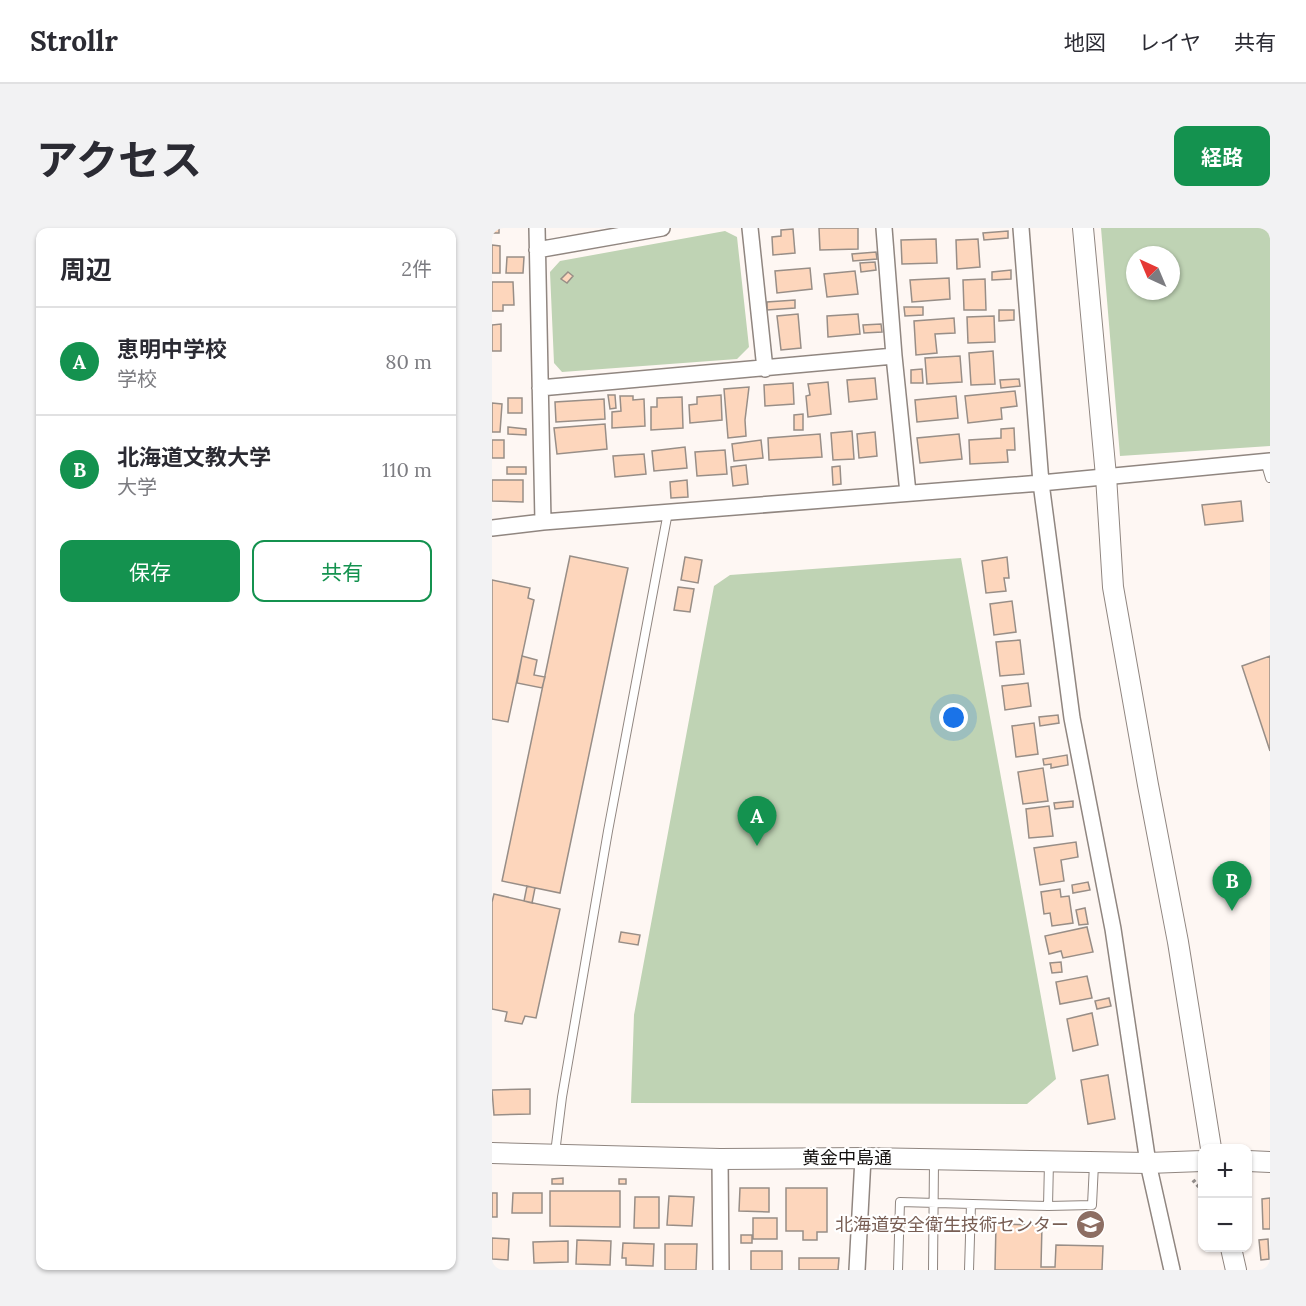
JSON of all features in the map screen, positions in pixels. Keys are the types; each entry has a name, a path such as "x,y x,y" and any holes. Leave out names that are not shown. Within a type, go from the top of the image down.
{"street":[{"path":"537,228 543,522"},
{"path":"537,250 662,228"},
{"path":"750,228 765,369"},
{"path":"884,228 908,493"},
{"path":"1021,228 1041,483 1072,718 1113,929 1148,1163 1172,1270"},
{"path":"1083,228 1107,476 1113,586 1180,953 1210,1144"},
{"path":"540,388 894,356"},
{"path":"492,528 543,522 1041,483 1267,461"},
{"name":"黄金中島通","path":"492,1153 720,1159 863,1158 1148,1163 1198,1161"},
{"path":"857,1270 863,1158"},
{"path":"720,1159 721,1270"},
{"path":"1252,1161 1270,1162"},
{"path":"1232,1252 1236,1270"}],"lane":[{"path":"1267,461 1270,478"},
{"path":"555,1155 562,1097 606,843 668,512"},
{"path":"933,1270 934,1159"},
{"path":"1048,1206 1049,1161"},
{"path":"898,1270 900,1202 1092,1205 1094,1162"},
{"path":"969,1270 970,1204"}],"green space":[{"path":"1101,228 1270,228 1270,446 1120,456"},
{"path":"725,231 737,237 749,347 737,359 562,372 554,363 550,272 560,261"},
{"path":"961,558 1056,1079 1027,1104 631,1103 634,1015 714,586 730,575"}],"building":[{"path":"492,228 499,228 499,233 492,233"},
{"path":"819,228 858,228 858,249 820,250"},
{"path":"793,229 795,253 773,255 772,237 781,236 781,230"},
{"path":"1008,231 1008,238 984,240 983,233"},
{"path":"936,239 937,263 902,264 901,240"},
{"path":"978,239 980,267 957,269 956,240"},
{"path":"492,245 500,246 500,273 492,273"},
{"path":"876,252 877,259 853,261 852,254"},
{"path":"507,257 524,257 523,273 506,273"},
{"path":"875,262 876,270 861,272 860,263"},
{"path":"810,268 812,289 777,293 775,271"},
{"path":"1011,270 1011,279 992,280 992,272"},
{"path":"855,271 858,294 827,297 824,274"},
{"path":"568,272 573,276 567,283 561,279"},
{"path":"949,278 950,299 912,302 910,280"},
{"path":"985,279 986,310 964,310 963,280"},
{"path":"492,282 513,282 514,305 503,305 503,311 492,311"},
{"path":"795,300 795,308 767,310 767,302"},
{"path":"904,307 923,307 923,315 905,316"},
{"path":"999,310 1014,310 1014,320 999,321"},
{"path":"798,314 801,348 781,350 777,316"},
{"path":"858,314 860,334 828,337 827,316"},
{"path":"994,316 995,342 968,343 967,317"},
{"path":"954,318 955,333 935,334 937,353 916,355 914,321"},
{"path":"501,324 501,351 492,351 492,325"},
{"path":"881,324 882,332 864,333 863,325"},
{"path":"993,351 995,384 971,385 969,353"},
{"path":"960,356 962,382 927,384 925,358"},
{"path":"922,369 923,383 911,383 911,370"},
{"path":"875,378 877,399 849,402 847,380"},
{"path":"1019,379 1020,386 1001,388 1000,380"},
{"path":"828,382 831,414 808,417 806,396 810,395 808,384"},
{"path":"793,383 794,404 765,406 764,385"},
{"path":"749,387 745,420 746,436 728,438 724,389"},
{"path":"1015,391 1017,406 1001,408 1002,419 968,423 965,396"},
{"path":"608,395 615,395 616,408 610,409"},
{"path":"721,395 722,420 690,423 689,405 697,404 697,397"},
{"path":"620,396 633,396 633,400 644,399 645,426 612,428 612,412 621,411"},
{"path":"956,396 958,418 917,422 915,400"},
{"path":"682,397 683,428 651,430 651,407 657,407 657,398"},
{"path":"508,398 522,398 522,413 508,413"},
{"path":"604,399 605,419 556,422 555,402"},
{"path":"492,403 502,404 500,432 492,432"},
{"path":"803,414 803,430 794,430 794,415"},
{"path":"605,424 607,449 557,454 554,428"},
{"path":"508,427 526,429 526,435 508,434"},
{"path":"1014,428 1015,450 1007,450 1008,462 970,464 969,440 1001,438 1001,429"},
{"path":"852,431 854,459 833,460 831,433"},
{"path":"875,432 877,456 859,458 857,434"},
{"path":"820,434 822,457 769,460 768,438"},
{"path":"959,434 962,459 920,463 917,438"},
{"path":"492,440 504,440 504,458 492,458"},
{"path":"761,440 763,458 734,461 732,444"},
{"path":"685,447 687,468 654,471 652,451"},
{"path":"725,450 727,474 697,476 695,452"},
{"path":"644,454 646,474 615,477 613,456"},
{"path":"746,465 748,484 733,486 731,467"},
{"path":"840,466 841,484 833,485 832,467"},
{"path":"507,467 526,467 526,474 507,474"},
{"path":"492,480 523,480 523,502 492,501"},
{"path":"687,480 688,497 671,498 670,482"},
{"path":"1241,501 1243,521 1205,525 1202,505"},
{"path":"570,556 628,568 560,893 502,881"},
{"path":"685,557 702,560 698,583 681,580"},
{"path":"1007,557 1009,578 1004,578 1006,591 986,593 982,561"},
{"path":"492,580 530,588 528,598 534,600 508,722 492,719"},
{"path":"678,587 694,589 690,612 674,610"},
{"path":"1012,601 1016,632 994,635 990,604"},
{"path":"1020,640 1024,674 1000,676 996,642"},
{"path":"522,656 537,660 534,675 545,677 542,688 517,683"},
{"path":"1270,656 1270,751 1242,666"},
{"path":"1028,683 1031,706 1005,710 1002,686"},
{"path":"1058,715 1059,723 1040,726 1039,717"},
{"path":"1034,723 1038,754 1016,757 1012,726"},
{"path":"1067,755 1068,765 1051,768 1051,764 1044,765 1043,759"},
{"path":"1043,768 1048,801 1023,804 1018,772"},
{"path":"1073,801 1073,807 1055,809 1054,803"},
{"path":"1049,806 1053,836 1029,838 1026,809"},
{"path":"1076,842 1078,857 1061,860 1064,881 1040,885 1034,848"},
{"path":"1088,882 1090,890 1073,893 1072,885"},
{"path":"527,886 535,888 532,903 524,901"},
{"path":"1060,889 1061,897 1069,896 1073,923 1052,926 1050,913 1044,914 1041,892"},
{"path":"494,894 560,909 536,1018 525,1016 522,1024 505,1021 507,1012 492,1009 492,902"},
{"path":"1085,908 1088,924 1079,925 1076,910"},
{"path":"1087,927 1093,952 1063,958 1061,951 1049,954 1045,936"},
{"path":"621,932 640,935 638,945 619,942"},
{"path":"1061,962 1062,972 1052,973 1050,963"},
{"path":"1087,976 1092,998 1060,1004 1056,982"},
{"path":"1109,998 1111,1006 1097,1009 1095,1001"},
{"path":"1092,1013 1098,1045 1073,1051 1067,1019"},
{"path":"1108,1075 1115,1119 1088,1124 1081,1080"},
{"path":"530,1089 530,1114 494,1115 492,1090"},
{"path":"563,1178 563,1184 552,1184 552,1179"},
{"path":"619,1179 626,1179 626,1184 619,1184"},
{"path":"740,1188 769,1188 769,1212 739,1211"},
{"path":"786,1188 827,1188 827,1232 817,1232 817,1240 803,1240 803,1231 786,1231"},
{"path":"550,1191 620,1191 620,1227 550,1226"},
{"path":"492,1193 497,1193 497,1217 492,1217"},
{"path":"513,1193 542,1193 542,1213 512,1213"},
{"path":"669,1196 694,1197 692,1226 667,1225"},
{"path":"635,1197 659,1197 659,1228 634,1228"},
{"path":"1270,1198 1270,1229 1263,1229 1262,1199"},
{"path":"753,1218 777,1218 777,1239 753,1239"},
{"path":"996,1224 1042,1225 1041,1267 1055,1267 1056,1245 1103,1246 1102,1270 995,1270"},
{"path":"741,1235 752,1235 752,1243 741,1243"},
{"path":"492,1238 509,1239 508,1260 492,1259"},
{"path":"1268,1239 1269,1259 1261,1260 1259,1240"},
{"path":"577,1240 611,1241 610,1265 576,1264"},
{"path":"568,1241 568,1262 534,1263 533,1242"},
{"path":"623,1243 654,1244 653,1266 626,1265 626,1258 622,1258"},
{"path":"665,1244 697,1244 696,1270 665,1270"},
{"path":"751,1251 782,1251 782,1270 751,1270"},
{"path":"799,1258 839,1258 838,1270 799,1270"}],"place":[{"name":"恵明中学校","path":"757,846"},
{"name":"北海道文教大学","path":"1232,911"},
{"name":"北海道安全衛生技術センター","path":"1090,1225"}]}
